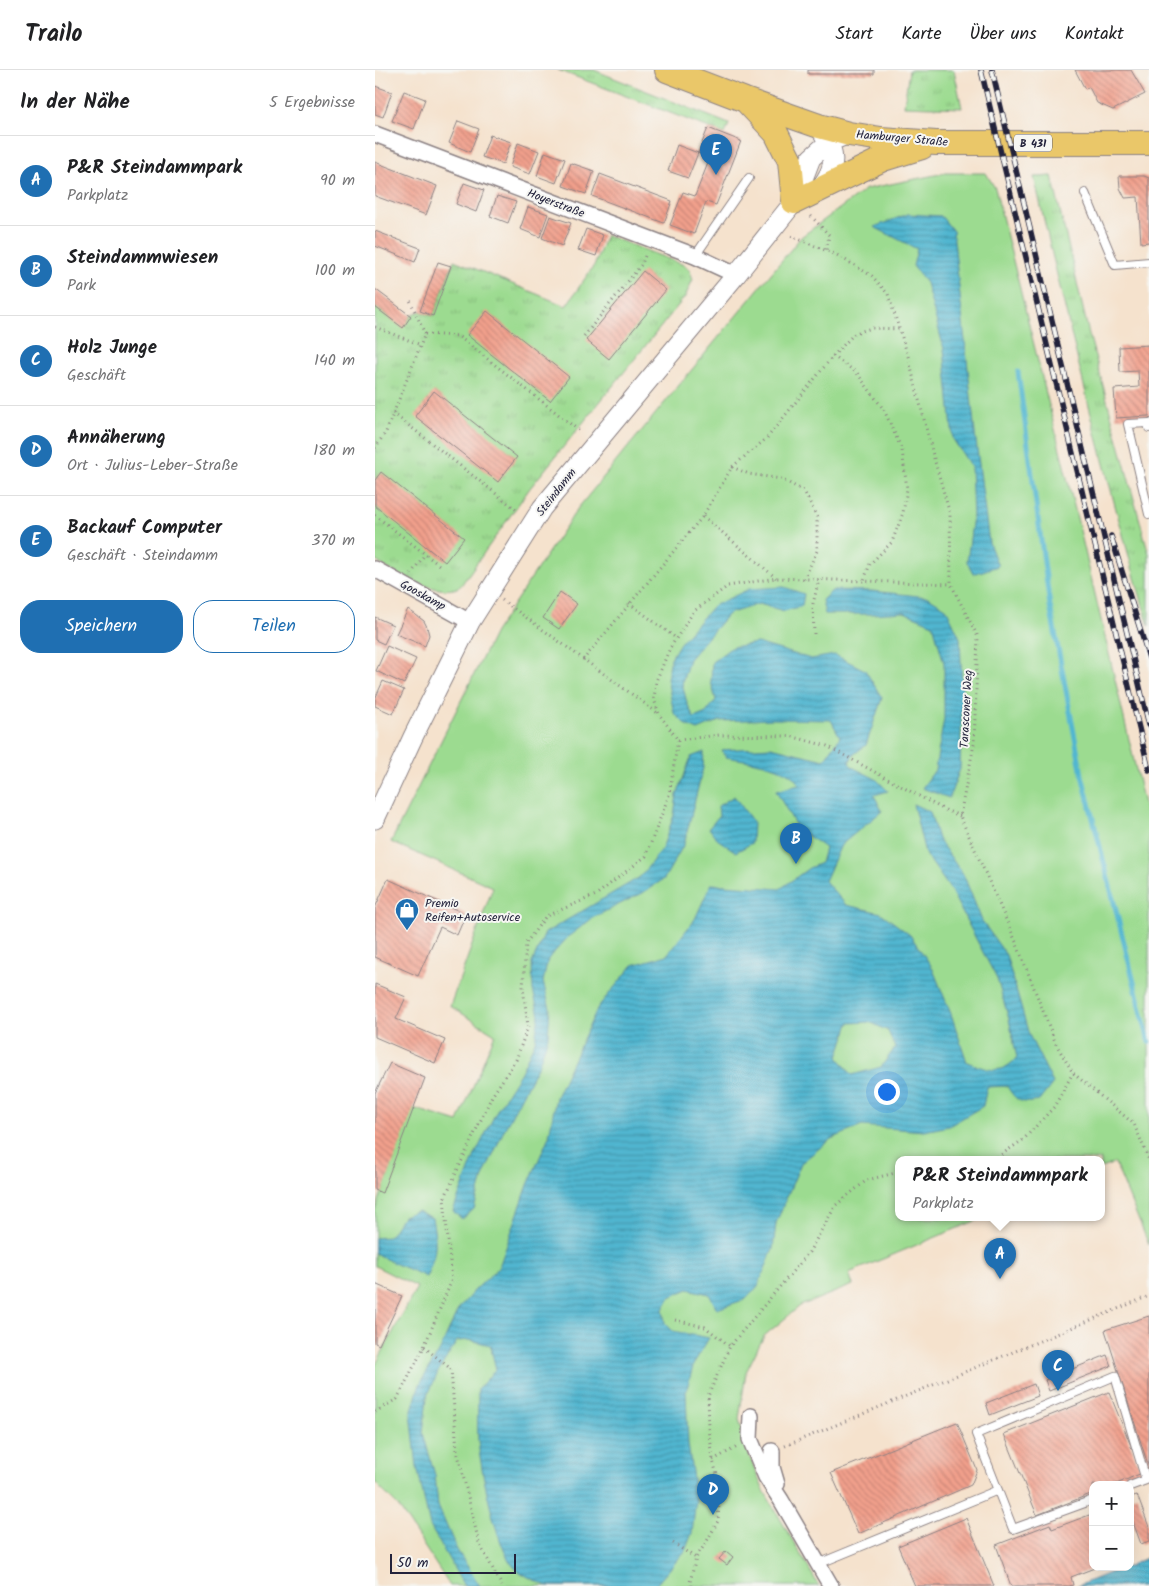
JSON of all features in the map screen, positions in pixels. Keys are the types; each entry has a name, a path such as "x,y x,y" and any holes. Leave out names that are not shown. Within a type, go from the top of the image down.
{"main road":[{"name":"Hamburger Straße","path":"667,70 832,134 936,142 1149,143"},
{"path":"745,100 776,133 790,161 794,202 883,159 936,142"}],"street":[{"name":"Hoyerstraße","path":"375,134 695,256 737,275"},
{"name":"Steindamm","path":"375,819 470,622 542,508 737,275 794,202 822,187 832,170 832,134"},
{"name":"Gooskamp","path":"375,569 470,622"},
{"path":"751,1416 750,1439 766,1477 831,1586"},
{"path":"772,1451 772,1467 781,1500"}],"lane":[{"path":"695,256 749,178"},
{"path":"1085,193 1115,265 1149,262"},
{"path":"1149,428 1149,423 1128,424 1149,514"},
{"path":"1089,1501 1013,1529 976,1434 1115,1376 1146,1480 1134,1484"},
{"path":"818,1564 998,1490"}],"path":[{"path":"813,218 829,235 826,251"},
{"name":"Tarasconer Weg","path":"791,236 826,251 873,276 888,294 901,329 950,514 951,584 978,637 974,744 959,816"},
{"path":"584,336 642,264 651,239"},
{"path":"375,448 386,432 425,334 410,300"},
{"path":"375,327 421,345"},
{"path":"583,660 703,516 732,467 767,438 833,356 855,333 872,328 901,329"},
{"path":"425,334 458,336 581,432"},
{"path":"833,356 857,373 884,410 902,450 907,489 903,514 892,542 871,564 864,580"},
{"path":"393,413 519,511"},
{"path":"732,467 749,474 781,479 804,491 817,518 817,551 804,579"},
{"path":"375,515 439,565"},
{"path":"703,516 776,578"},
{"path":"403,584 425,554"},
{"path":"375,1412 397,1399 424,1347 452,1280 444,1199 493,1096 516,1060 528,1026 523,988 526,942 546,916 596,895 646,856 669,795 678,740 659,714 654,699 656,681 670,648 694,611 729,586 776,578 951,584"},
{"path":"814,634 813,604 819,579"},
{"path":"506,603 659,714"},
{"path":"629,603 676,638"},
{"path":"678,740 719,735 790,736 827,746 959,816 1016,942 1057,1044 1073,1072 1134,1124 1149,1160"},
{"path":"999,1156 1023,1140 1054,1107 1073,1072"},
{"path":"691,1586 690,1582 696,1558 718,1521 720,1487 713,1460 708,1396 730,1346 809,1252 836,1206 867,1180 895,1173"},
{"path":"772,1451 888,1405 1149,1296"},
{"path":"675,1320 705,1327 730,1346"},
{"path":"424,1347 451,1369 459,1459 479,1543 502,1586"},
{"path":"713,1460 750,1439"},
{"path":"673,1544 696,1558"}],"green space":[{"path":"558,70 594,70 729,124 725,134"},
{"path":"909,70 954,70 962,108 904,106"},
{"path":"945,173 986,173 995,188 1080,530 1149,825 1149,1245 1115,1163 1105,1167 1105,1156 895,1156 895,1221 975,1221 849,1273 853,1285 800,1306 764,1336 746,1372 739,1419 749,1455 763,1489 819,1586 450,1586 398,1506 375,1483 375,1366 417,1287 375,1266 375,1211 413,1108 458,1122 495,1034 450,1006 493,887 391,842 495,632 578,508 801,237 866,189"},
{"path":"1052,176 1089,334 1149,554 1149,626 1074,346 1034,177"},
{"path":"606,235 684,265 689,269 693,279 685,297 530,488 459,587 440,589 428,586 403,577 382,565 375,560 375,307 403,327 411,316 420,311 433,316 454,260 566,306 595,264"}],"water":[{"path":"908,214 941,216 953,231 989,543 998,566 973,574 967,562 973,516 971,467 953,439 944,349 926,283 913,266 917,249 874,227"},
{"path":"784,587 804,594 802,606 784,611 759,604 728,614 689,659 682,683 687,703 694,718 706,713 716,700 711,682 712,662 732,647 757,643 811,659 835,655 865,670 882,698 866,745 854,754 849,763 854,768 876,779 888,791 874,795 882,811 841,845 825,881 846,905 881,913 910,935 932,967 951,1014 967,1062 993,1070 1011,1064 1017,1058 1009,1019 997,979 950,889 925,853 913,804 930,812 938,839 964,876 982,921 1006,955 1029,1035 1053,1083 1039,1101 1033,1102 1020,1101 1013,1096 1007,1086 987,1087 983,1106 949,1126 924,1131 862,1126 831,1139 801,1163 776,1223 773,1249 758,1286 746,1299 717,1309 709,1294 688,1289 670,1297 663,1309 665,1323 673,1331 709,1338 694,1363 686,1392 688,1444 696,1500 692,1533 685,1551 655,1586 549,1586 536,1581 515,1568 508,1559 502,1545 490,1508 478,1440 478,1389 496,1369 490,1345 470,1340 457,1341 439,1370 427,1397 423,1433 435,1475 438,1506 457,1550 480,1586 464,1586 430,1526 417,1467 411,1413 420,1384 440,1350 458,1310 473,1292 499,1267 528,1185 549,1136 556,1097 598,1007 633,965 667,955 695,919 711,884 780,889 809,868 821,863 825,848 797,828 776,791 799,785 794,778 787,772 777,768 726,757 722,750 771,747 824,760 840,737 831,720 773,719 719,721 698,730 686,725 674,713 667,679 671,658 680,643 713,606 749,589","holes":["870,1022 888,1031 895,1048 881,1067 852,1075 838,1057 849,1023"]},
{"path":"833,590 872,591 928,597 946,608 960,638 962,687 960,769 949,798 922,788 935,770 944,719 944,663 933,624 904,612 825,614 822,600"},
{"path":"704,752 703,768 684,844 664,879 644,892 594,917 569,936 548,959 543,982 550,1008 548,1037 539,1063 504,1130 483,1177 474,1209 462,1219 453,1211 475,1155 498,1108 521,1072 535,1041 539,1015 533,990 532,963 545,933 640,877 662,849 674,815 677,795 691,757"},
{"path":"734,796 753,822 752,843 736,852 717,839 709,828 719,816 718,806"},
{"path":"417,1211 432,1218 435,1235 434,1255 426,1277 375,1253 375,1238 389,1237 403,1216"},
{"path":"1149,1557 1149,1586 1077,1586 1114,1571 1134,1571 1134,1563"}],"building":[{"path":"808,70 874,70 874,74 808,74"},
{"path":"1075,70 1131,70 1145,94 1113,110 1097,103 1089,87 1085,89"},
{"path":"375,86 392,92 383,117 375,114"},
{"path":"404,91 425,99 414,129 392,121"},
{"path":"458,121 479,129 470,152 449,143"},
{"path":"708,128 741,141 716,205 706,202 694,234 670,225 683,192 695,196 710,158 698,153"},
{"path":"490,135 511,142 503,164 482,157"},
{"path":"518,143 539,151 530,174 510,167"},
{"path":"677,145 698,153 688,178 668,171"},
{"path":"545,152 565,159 556,183 537,176"},
{"path":"375,162 437,186 426,215 375,196"},
{"path":"571,163 594,171 586,194 563,186"},
{"path":"600,174 672,201 664,223 592,196"},
{"path":"1119,176 1144,176 1149,178 1149,242 1141,243 1138,197 1125,198 1120,188"},
{"path":"464,183 484,190 476,212 456,204"},
{"path":"497,196 516,202 508,223 490,216"},
{"path":"528,207 548,214 540,237 520,229"},
{"path":"550,216 571,223 562,246 542,238"},
{"path":"586,229 603,235 596,256 578,250"},
{"path":"375,231 420,248 415,262 375,246"},
{"path":"438,262 451,266 433,316 420,311"},
{"path":"643,271 666,290 609,359 586,340"},
{"path":"375,289 411,316 403,328 375,307"},
{"path":"487,311 569,377 550,401 467,335"},
{"path":"1149,345 1149,416 1116,418 1114,389 1139,387 1138,371 1120,372 1119,347"},
{"path":"434,391 517,457 498,482 415,416"},
{"path":"381,472 464,538 445,562 375,506 375,480"},
{"path":"560,592 577,604 559,629 543,618"},
{"path":"408,609 424,621 427,627 429,635 425,646 396,634"},
{"path":"375,617 393,625 384,644 375,640"},
{"path":"387,646 416,659 404,684 376,671"},
{"path":"383,681 404,690 393,714 375,706 375,699"},
{"name":"Premio Reifen+Autoservice","path":"388,879 466,914 457,935 440,927 418,976 375,957 375,908"},
{"path":"375,984 406,997 396,1019 445,1040 435,1063 375,1037"},
{"path":"390,1063 425,1078 382,1193 375,1190 375,1093"},
{"path":"375,1284 402,1296 379,1345 375,1343"},
{"path":"1149,1316 1149,1468 1105,1330"},
{"path":"1107,1355 1111,1366 1049,1391 1045,1380"},
{"path":"1034,1384 1038,1396 990,1415 986,1403"},
{"path":"1109,1392 1142,1473 1123,1481 1089,1481 1089,1495 1037,1515 1004,1434"},
{"path":"957,1422 977,1470 971,1485 858,1534 831,1473"},
{"path":"1137,1495 1149,1527 1149,1541 1141,1544 1134,1525 1134,1496"},
{"path":"1089,1515 1089,1570 1071,1577 1073,1585 1069,1586 1011,1586 996,1545 1050,1524 1052,1529"},
{"path":"966,1518 994,1586 915,1586 898,1546"},
{"path":"726,1551 733,1557 727,1565 719,1559"}],"waterway":[{"path":"1018,372 1050,606 1082,775 1149,1042"}],"railway":[{"path":"981,70 1149,770"},
{"path":"992,70 1149,725"},
{"path":"1111,536 1149,658"}],"place":[{"name":"Backauf Computer","path":"716,175"},
{"name":"Steindammwiesen","path":"796,864"},
{"name":"Premio Reifen+Autoservice","path":"407,931"},
{"name":"P&R Steindammpark","path":"1000,1279"},
{"name":"Holz Junge","path":"1058,1391"},
{"name":"Annäherung","path":"713,1515"}]}
